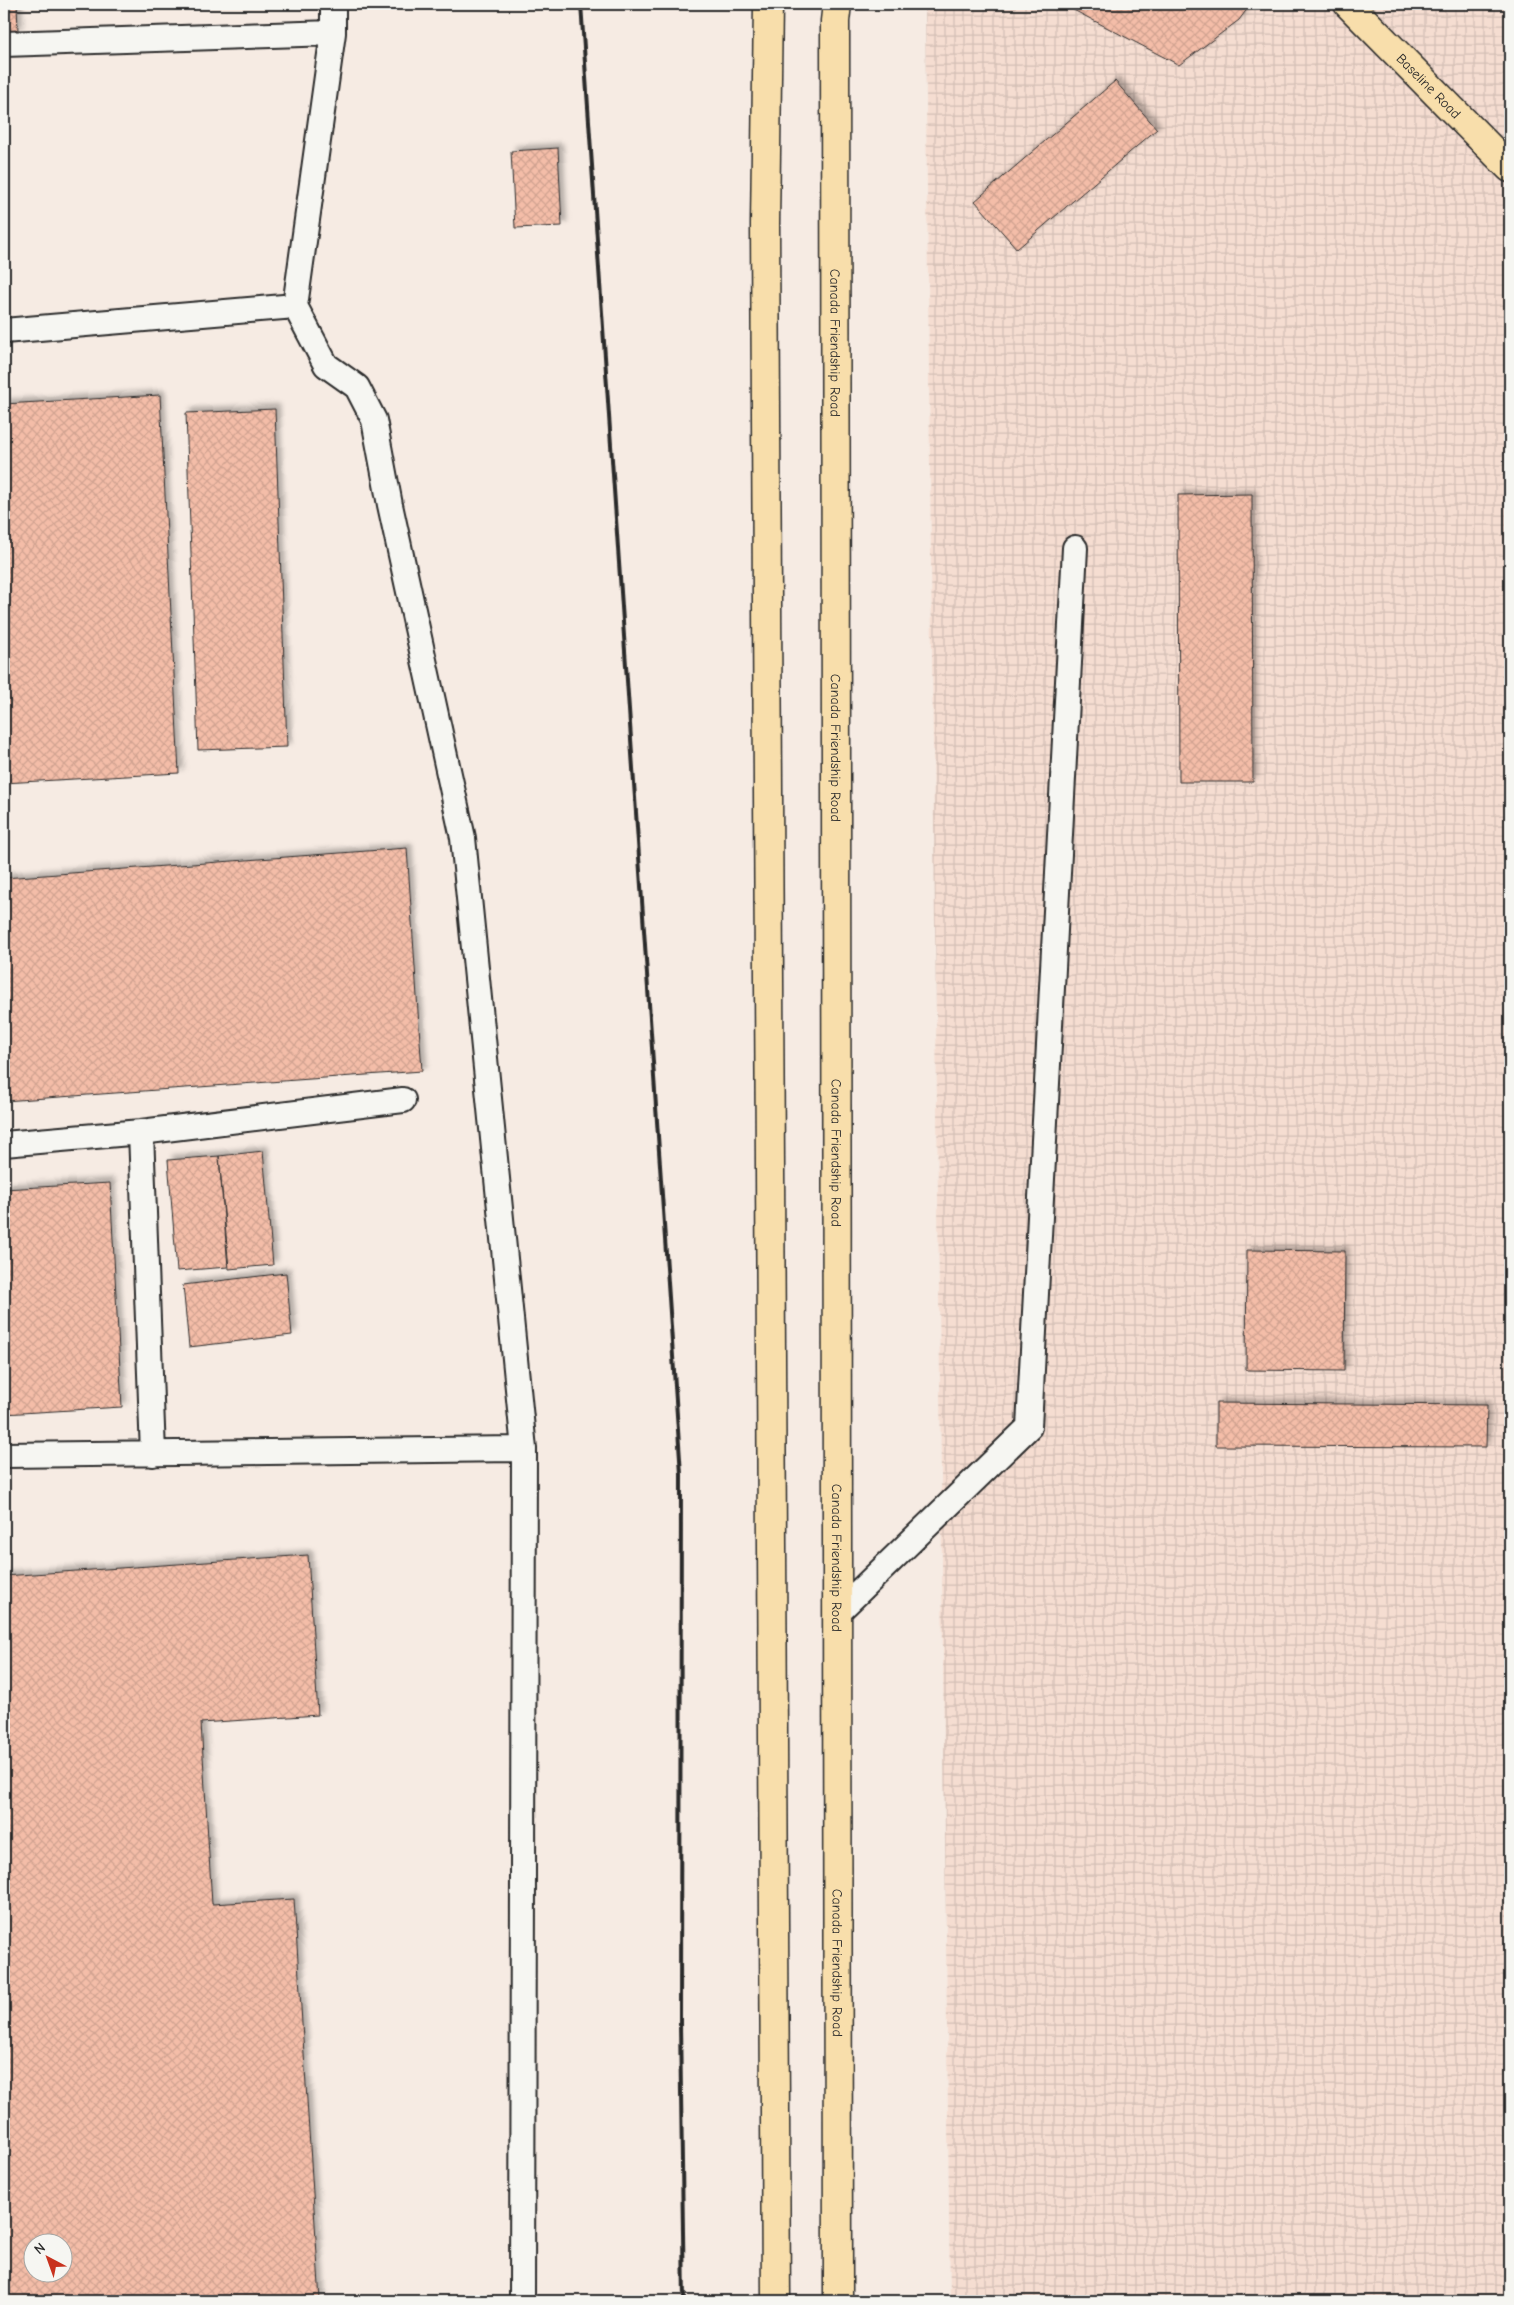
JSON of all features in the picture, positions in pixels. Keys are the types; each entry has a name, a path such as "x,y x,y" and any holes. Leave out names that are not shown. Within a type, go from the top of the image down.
{"main road":[{"path":"768,4 765,234 776,2301"},
{"name":"Canada Friendship Road","path":"838,4 835,21 838,2301"},
{"name":"Baseline Road","path":"1348,4 1510,168"}],"lane":[{"path":"333,4 333,33 295,306 326,365 357,388 374,420 390,505 463,838 524,1450 522,2301"},
{"path":"4,44 333,33"},
{"path":"4,331 295,306"},
{"path":"837,1614 1029,1427 1075,548"},
{"path":"4,1144 141,1132 403,1100"},
{"path":"141,1132 153,1454"},
{"path":"4,1455 524,1450"}],"shaded area":[{"path":"925,4 1510,4 1510,2301 950,2301"}],"building":[{"path":"4,4 17,4 18,31 4,32"},
{"path":"1062,4 1251,4 1239,20 1179,65"},
{"path":"1115,81 1157,129 1017,249 975,201"},
{"path":"558,148 562,226 515,228 511,151"},
{"path":"160,395 179,773 4,783 4,404"},
{"path":"275,409 287,747 198,750 186,413"},
{"path":"1252,494 1253,782 1179,782 1178,495"},
{"path":"407,848 422,1071 4,1101 4,878"},
{"path":"263,1151 273,1265 229,1269 219,1156"},
{"path":"219,1156 228,1267 177,1271 168,1160"},
{"path":"110,1183 122,1407 4,1414 4,1189"},
{"path":"1247,1250 1345,1251 1344,1371 1246,1370"},
{"path":"286,1273 292,1335 189,1347 183,1285"},
{"path":"1216,1403 1487,1405 1486,1447 1216,1446"},
{"path":"308,1555 318,1715 201,1723 212,1904 294,1899 320,2301 4,2301 4,1576"}],"railway":[{"path":"581,4 681,1474 680,2023 684,2301"}]}
